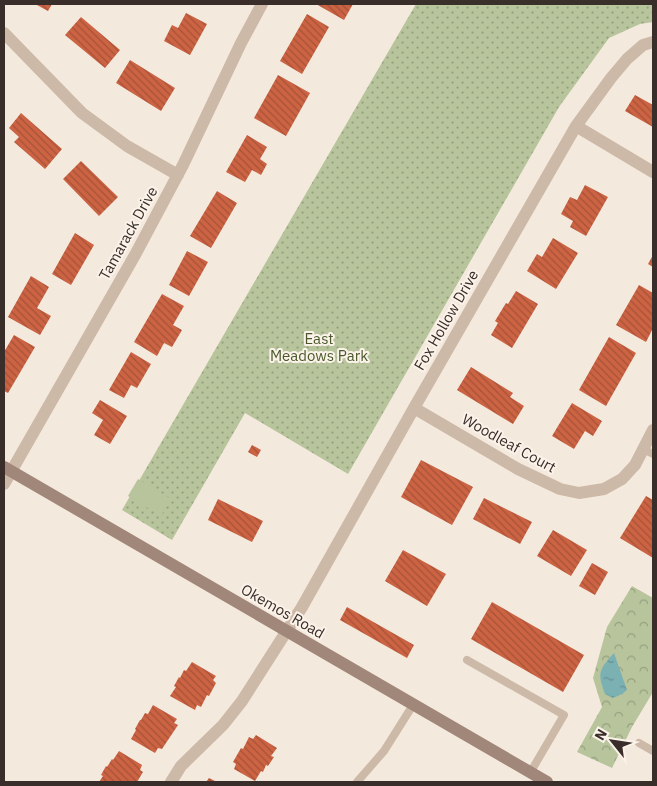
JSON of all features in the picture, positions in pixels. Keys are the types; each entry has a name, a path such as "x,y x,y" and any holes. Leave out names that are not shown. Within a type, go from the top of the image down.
{"main road":[{"name":"Okemos Road","path":"7,470 547,782"}],"street":[{"name":"Tamarack Drive","path":"4,484 7,470 135,255 178,175 241,42 262,4"},
{"path":"4,33 82,113 127,146 178,175"},
{"name":"Fox Hollow Drive","path":"171,782 181,766 228,719 302,607 576,126 610,78 627,59 643,45 653,42"},
{"path":"576,126 653,172"},
{"name":"Woodleaf Court","path":"414,408 518,469 560,489 579,493 604,489 622,478 648,451 653,430"}],"lane":[{"path":"467,660 564,715 530,773"},
{"path":"357,782 384,751 413,705"},
{"path":"640,743 653,751"}],"green space":[{"name":"East Meadows Park","path":"416,4 653,4 653,22 640,24 609,38 559,107 348,474 245,413 172,540 122,510"},
{"path":"138,479 171,499 161,516 128,496"},
{"path":"632,586 653,598 653,692 632,727 612,768 577,752 602,707 593,678 607,627"}],"water":[{"path":"614,653 627,690 613,698 605,694 600,676 605,663"}],"building":[{"path":"35,4 52,4 48,11"},
{"path":"316,4 353,4 344,20"},
{"path":"186,13 207,24 190,55 164,41 172,25 178,28"},
{"path":"307,14 329,27 302,74 280,61"},
{"path":"81,17 120,50 105,68 65,35"},
{"path":"130,60 175,88 161,111 116,83"},
{"path":"278,75 310,93 286,136 254,118"},
{"path":"635,95 653,105 653,127 625,111"},
{"path":"21,113 62,149 45,169 14,142 19,137 9,128"},
{"path":"247,135 267,147 260,159 267,164 261,175 252,170 245,182 226,172"},
{"path":"81,161 118,197 99,216 63,179"},
{"path":"585,185 608,197 586,236 570,227 573,221 561,214 570,197 577,200"},
{"path":"217,191 237,203 211,248 190,236"},
{"path":"75,233 94,245 71,285 52,274"},
{"path":"553,238 578,253 556,289 527,271 537,254 542,257"},
{"path":"187,251 208,262 189,296 169,285"},
{"path":"653,255 653,267 648,264"},
{"path":"31,276 49,287 37,308 51,316 40,335 8,317"},
{"path":"639,285 653,293 653,328 646,342 616,325"},
{"path":"516,291 538,304 512,348 491,335 498,323 495,321"},
{"path":"162,294 184,306 173,325 182,330 172,347 164,343 157,356 134,342"},
{"path":"14,335 35,347 8,393 4,391 4,352"},
{"path":"609,337 636,353 606,406 579,390"},
{"path":"131,352 151,364 137,388 131,385 124,398 109,390"},
{"path":"471,367 513,393 510,397 524,406 513,424 457,390"},
{"path":"100,400 127,416 110,444 94,435 103,420 92,413"},
{"path":"572,403 602,421 593,436 585,431 574,449 552,436"},
{"path":"252,445 261,450 257,457 248,452"},
{"path":"421,460 473,487 452,525 401,497"},
{"path":"646,496 653,500 653,558 620,538"},
{"path":"484,498 532,522 520,544 473,519"},
{"path":"218,499 263,521 252,542 208,520"},
{"path":"553,530 587,550 571,576 537,556"},
{"path":"403,550 446,574 427,606 385,581"},
{"path":"592,563 608,572 595,595 579,586"},
{"path":"492,602 584,655 563,692 471,639"},
{"path":"347,607 414,645 407,658 340,620"},
{"path":"192,662 216,676 213,680 216,683 209,696 207,695 201,707 197,705 195,710 170,696 176,687 174,686 179,677"},
{"path":"153,705 177,719 174,723 178,725 162,749 158,748 155,753 131,739 140,720 145,713 148,714"},
{"path":"256,735 277,748 271,756 274,757 268,766 266,765 255,781 234,769 236,764 233,762 249,737 253,739"},
{"path":"119,751 142,765 140,770 143,772 137,782 99,782 106,766"},
{"path":"209,778 217,782 206,782"}]}
